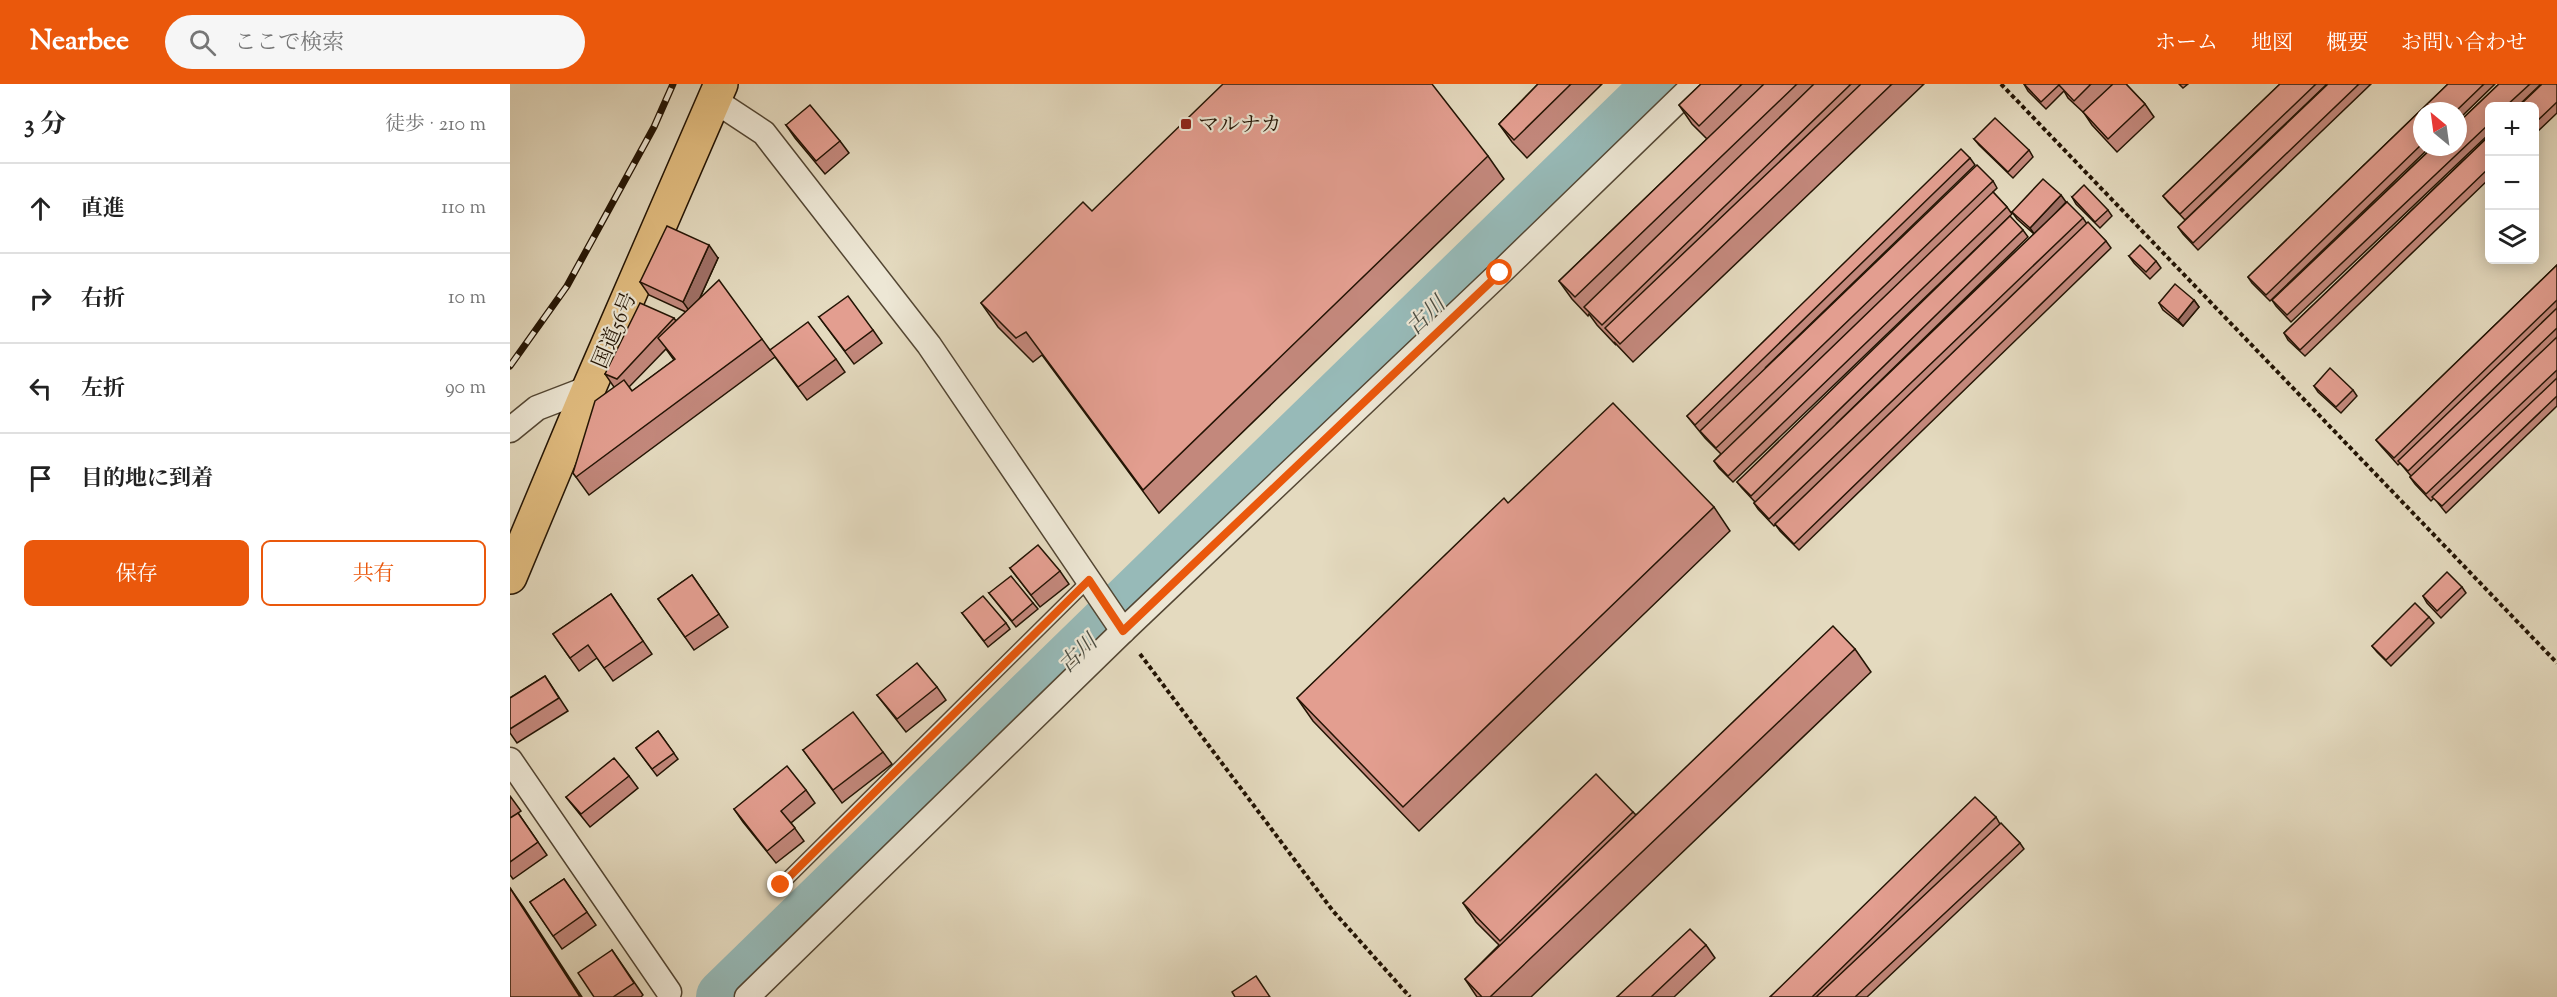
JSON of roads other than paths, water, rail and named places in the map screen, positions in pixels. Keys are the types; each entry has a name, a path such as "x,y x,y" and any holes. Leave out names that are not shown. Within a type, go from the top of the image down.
{"highway":[{"name":"国道56号","path":"510,578 717,92"}],"street":[{"path":"747,997 1119,627 1492,281 1695,84"},
{"path":"717,92 764,133 929,345 1119,627"},
{"path":"510,430 537,408 589,388"},
{"path":"510,760 669,992"}],"lane":[{"path":"781,885 1094,587"}],"waterway":[{"name":"古川","path":"724,997 1662,84"}],"railway":[{"path":"510,366 567,286 654,127 673,84"}],"place":[{"name":"マルナカ","path":"1186,124"}]}
